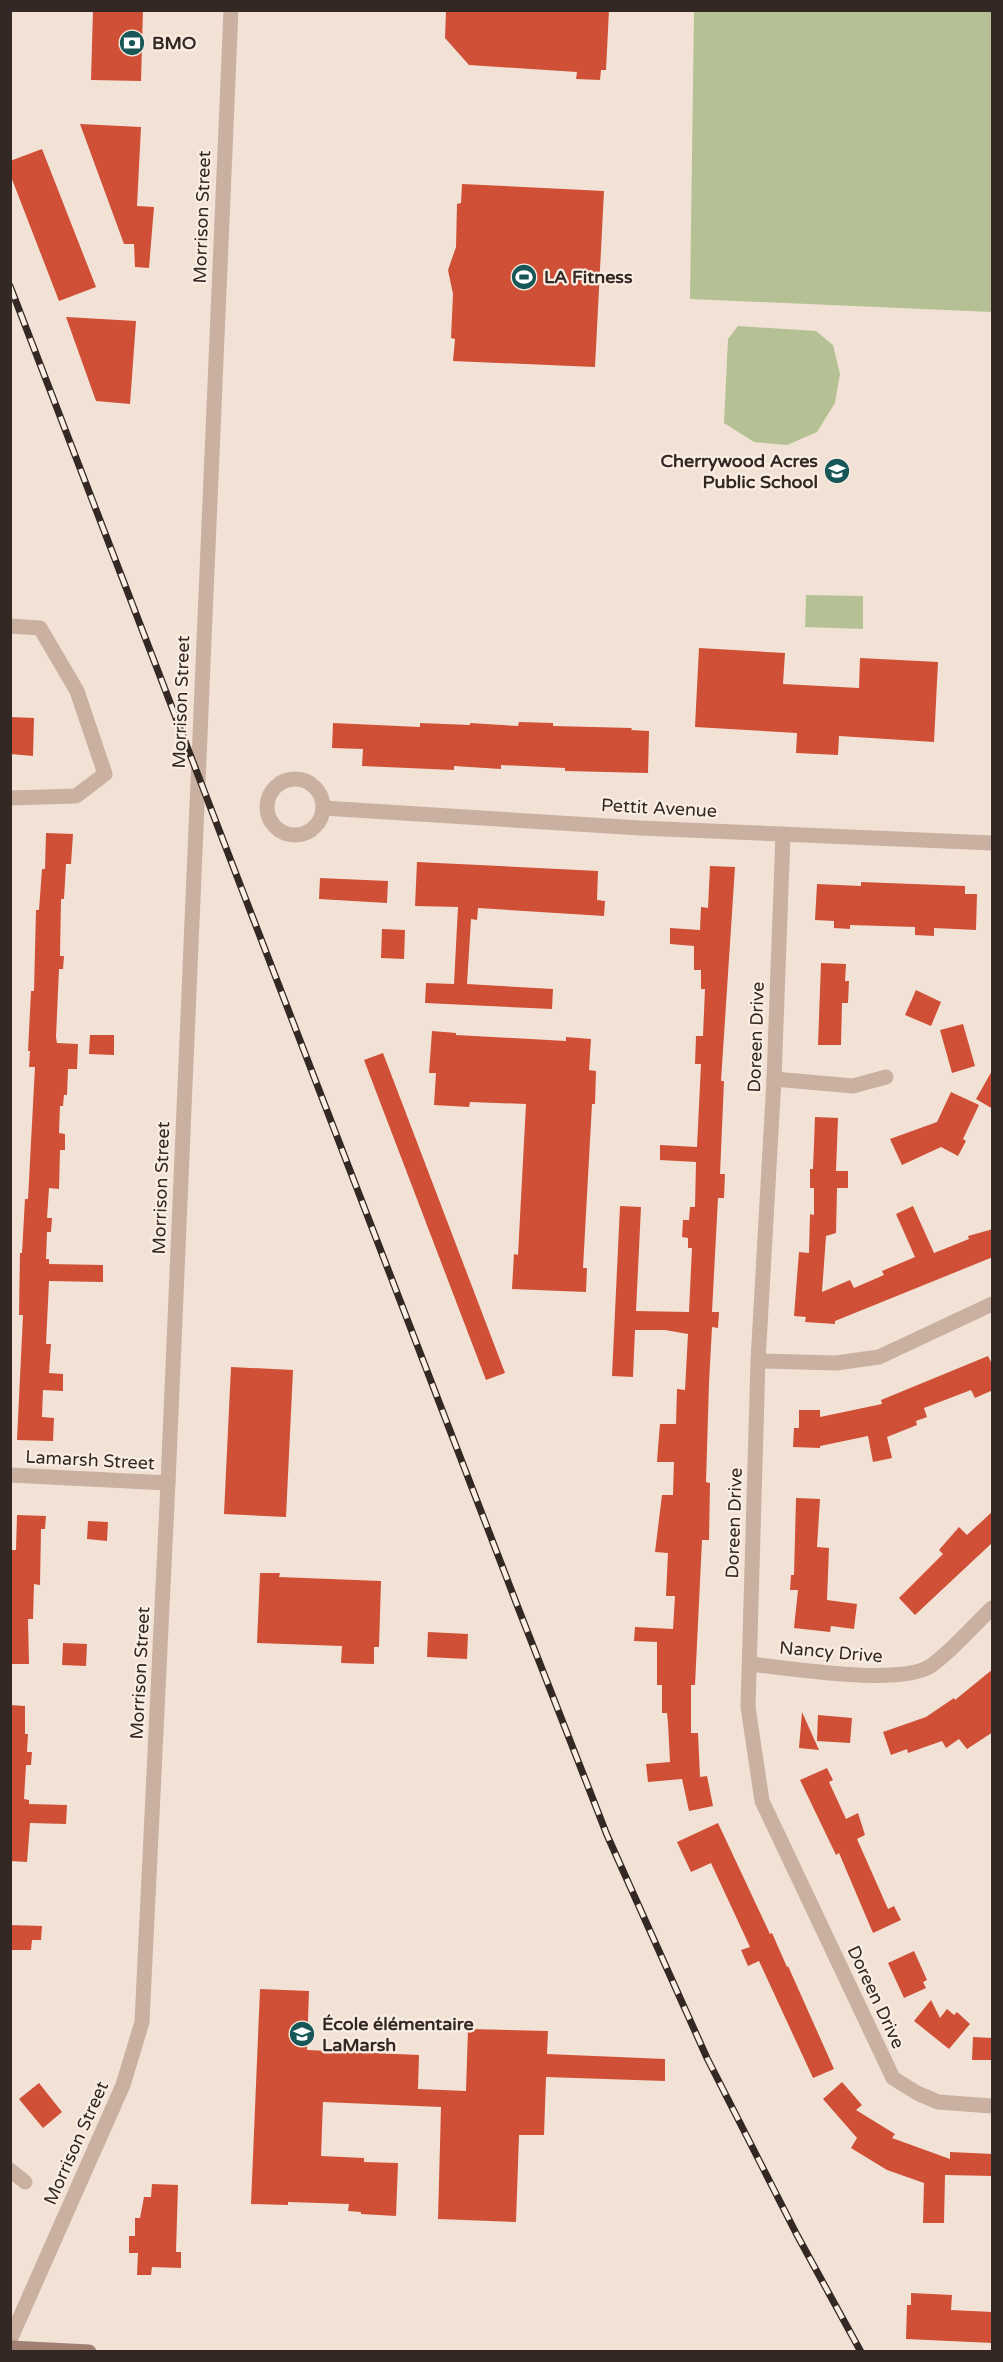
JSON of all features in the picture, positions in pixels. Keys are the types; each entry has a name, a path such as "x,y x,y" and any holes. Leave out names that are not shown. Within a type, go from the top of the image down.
{"main road":[{"path":"10,2348 89,2352"}],"street":[{"name":"Morrison Street","path":"10,2340 123,2085 142,2022 168,1483 231,10"},
{"path":"10,626 40,628 77,692 105,774 76,796 10,798"},
{"name":"Pettit Avenue","path":"323,808 640,828 993,843"},
{"name":"Doreen Drive","path":"783,834 774,1079 759,1361 748,1707 762,1801 893,2078 916,2093 938,2102 993,2106"},
{"path":"774,1079 853,1086 886,1077"},
{"path":"759,1361 836,1363 879,1356 993,1304"},
{"name":"Lamarsh Street","path":"10,1475 168,1483"},
{"name":"Nancy Drive","path":"750,1664 875,1676 899,1676 931,1667 993,1608"},
{"path":"10,2170 25,2182"}],"green space":[{"path":"694,11 992,11 992,312 690,299"},
{"path":"738,326 816,331 833,345 840,374 835,403 817,432 787,445 754,442 724,423 728,339"},
{"path":"806,595 863,596 863,629 805,627"}],"building":[{"path":"93,10 143,10 141,81 91,80"},
{"path":"446,10 609,10 606,70 601,70 600,80 576,79 577,72 469,65 445,38"},
{"path":"80,124 141,127 137,206 154,207 149,268 135,267 134,244 124,244"},
{"path":"42,149 96,287 59,301 10,174 10,161"},
{"name":"LA Fitness","path":"462,184 604,191 595,367 453,361 455,339 451,338 453,294 448,270 456,247 457,204 461,203"},
{"path":"66,317 136,321 130,404 96,401"},
{"path":"699,648 785,653 783,684 859,688 860,658 938,662 934,742 839,736 838,755 796,753 797,733 695,727"},
{"path":"10,717 34,718 33,756 10,754"},
{"path":"519,722 553,723 553,726 632,728 631,730 649,731 648,773 565,771 565,768 501,765 501,769 454,766 454,770 362,766 363,749 332,748 333,723 420,727 420,723 518,726"},
{"path":"46,833 73,834 71,864 66,864 64,899 61,899 60,956 64,956 63,969 59,969 56,1037 57,1043 78,1044 77,1069 68,1069 67,1095 64,1095 63,1106 60,1106 59,1133 65,1134 65,1150 60,1150 59,1189 49,1188 47,1218 52,1218 51,1232 47,1232 46,1259 49,1259 49,1264 103,1265 103,1282 49,1281 46,1344 51,1344 49,1373 63,1374 63,1391 43,1390 42,1417 54,1418 53,1441 17,1440 23,1315 19,1315 20,1253 22,1253 25,1199 28,1199 35,1067 29,1067 30,1051 28,1051 31,991 34,991 36,910 39,910 42,869 45,869"},
{"path":"417,862 598,871 597,900 605,901 604,916 478,908 477,920 471,919 467,984 553,989 552,1009 425,1003 426,983 454,984 458,907 415,906"},
{"path":"710,866 735,867 721,1081 724,1081 720,1174 725,1174 724,1198 718,1198 712,1312 719,1312 718,1328 712,1327 709,1383 706,1482 710,1483 709,1540 702,1540 695,1685 691,1685 691,1733 698,1733 700,1777 707,1776 713,1806 689,1811 682,1779 648,1782 646,1764 670,1762 668,1723 667,1713 662,1713 662,1685 657,1685 657,1642 634,1641 635,1627 673,1629 675,1596 666,1596 668,1553 655,1552 662,1495 673,1495 674,1462 657,1462 660,1424 676,1424 677,1389 685,1390 688,1334 665,1330 635,1330 633,1377 612,1376 620,1206 641,1207 636,1311 689,1312 692,1248 688,1248 688,1238 682,1237 683,1220 689,1220 690,1207 695,1207 696,1162 660,1160 660,1145 697,1147 701,1064 695,1064 696,1036 703,1036 705,989 701,989 701,970 694,970 694,946 670,944 670,928 700,930 701,907 708,908"},
{"path":"320,878 388,881 387,903 319,899"},
{"path":"861,882 965,886 965,894 977,894 976,930 934,928 934,936 915,935 915,927 850,925 850,929 834,928 834,921 815,920 817,884 861,886"},
{"path":"382,929 405,930 404,959 381,958"},
{"path":"821,963 846,964 845,981 849,981 848,1003 842,1003 841,1045 818,1045"},
{"path":"916,990 941,1002 931,1026 905,1015"},
{"path":"963,1024 975,1066 952,1073 940,1030"},
{"path":"432,1031 456,1033 456,1035 566,1041 566,1037 591,1039 589,1070 596,1071 595,1104 592,1104 583,1268 587,1268 586,1292 512,1289 514,1254 518,1255 526,1104 470,1102 469,1107 434,1105 436,1073 429,1073"},
{"path":"90,1035 114,1035 114,1055 89,1054"},
{"path":"383,1053 505,1373 486,1380 364,1060"},
{"path":"993,1069 993,1109 976,1099"},
{"path":"951,1092 979,1105 963,1139 966,1141 958,1156 941,1147 902,1165 890,1139 937,1122"},
{"path":"815,1117 838,1118 836,1171 848,1171 848,1188 837,1188 836,1233 826,1236 822,1292 850,1280 854,1288 884,1275 882,1271 915,1257 896,1214 913,1206 934,1253 969,1239 968,1236 993,1229 993,1257 835,1321 835,1324 805,1322 806,1317 794,1316 799,1252 809,1253 810,1214 814,1215 814,1188 810,1188 810,1169 813,1169"},
{"path":"988,1356 993,1366 993,1390 975,1398 971,1390 924,1408 927,1417 916,1421 917,1425 887,1437 892,1458 873,1462 868,1436 820,1446 820,1448 793,1447 794,1428 799,1428 799,1410 820,1410 820,1417 882,1404 881,1400"},
{"path":"231,1367 293,1370 286,1517 224,1514"},
{"path":"796,1498 820,1499 817,1547 829,1548 827,1600 857,1604 854,1629 831,1626 830,1632 794,1628 798,1590 790,1590 791,1575 794,1575"},
{"path":"993,1511 993,1542 915,1615 899,1598 943,1554 939,1550 959,1527 967,1535"},
{"path":"17,1515 46,1516 45,1529 41,1529 40,1585 34,1584 33,1619 28,1619 29,1664 10,1664 10,1563 11,1550 16,1550"},
{"path":"88,1521 108,1522 107,1541 87,1539"},
{"path":"260,1573 280,1573 279,1577 381,1581 379,1647 374,1647 374,1664 341,1663 342,1646 257,1643"},
{"path":"428,1632 468,1634 467,1659 427,1657"},
{"path":"63,1643 87,1644 86,1666 62,1665"},
{"path":"993,1669 993,1732 967,1749 959,1739 946,1748 942,1741 908,1753 907,1749 891,1755 883,1732 926,1717 954,1698 955,1700"},
{"path":"10,1705 25,1706 27,1752 32,1752 31,1765 26,1765 24,1799 29,1800 29,1804 67,1805 66,1824 30,1823 27,1862 10,1861"},
{"path":"802,1712 819,1750 799,1748"},
{"path":"818,1715 852,1718 850,1743 817,1741"},
{"path":"827,1768 833,1780 829,1782 846,1819 858,1813 865,1835 857,1839 888,1909 894,1906 901,1920 873,1933 839,1853 836,1855 800,1780"},
{"path":"718,1823 770,1934 772,1933 788,1966 834,2069 813,2078 759,1961 748,1966 741,1950 750,1947 711,1863 691,1872 677,1842"},
{"path":"10,1925 42,1926 41,1940 32,1940 31,1950 10,1950"},
{"path":"914,1951 927,1980 923,1982 926,1988 904,1998 888,1963"},
{"path":"260,1989 309,1991 307,2050 419,2055 418,2089 466,2091 468,2029 548,2031 547,2054 665,2059 665,2081 546,2077 544,2135 519,2135 516,2222 438,2219 441,2107 323,2102 321,2156 364,2158 364,2162 398,2163 396,2216 348,2211 349,2204 288,2202 288,2205 251,2204"},
{"path":"931,2000 940,2018 947,2009 954,2015 957,2012 970,2024 949,2049 914,2021"},
{"path":"973,2037 993,2038 993,2060 972,2060"},
{"path":"842,2082 862,2105 856,2110 895,2134 892,2138 950,2159 950,2152 993,2154 993,2176 945,2175 944,2223 923,2223 924,2183 887,2170 851,2148 857,2138 823,2099"},
{"path":"39,2083 62,2112 43,2128 19,2099"},
{"path":"152,2184 178,2185 176,2252 181,2252 181,2268 152,2267 151,2275 137,2275 138,2253 129,2253 129,2236 135,2236 135,2218 140,2218 144,2197 151,2197"},
{"path":"911,2293 952,2295 951,2310 993,2312 993,2343 906,2339 907,2305 911,2305"}],"railway":[{"path":"10,286 607,1835 707,2058 797,2235 861,2352"}],"place":[{"name":"BMO","path":"132,43"},
{"name":"LA Fitness","path":"524,277"},
{"name":"Cherrywood Acres Public School","path":"837,471"},
{"name":"École élémentaire LaMarsh","path":"302,2034"}]}
